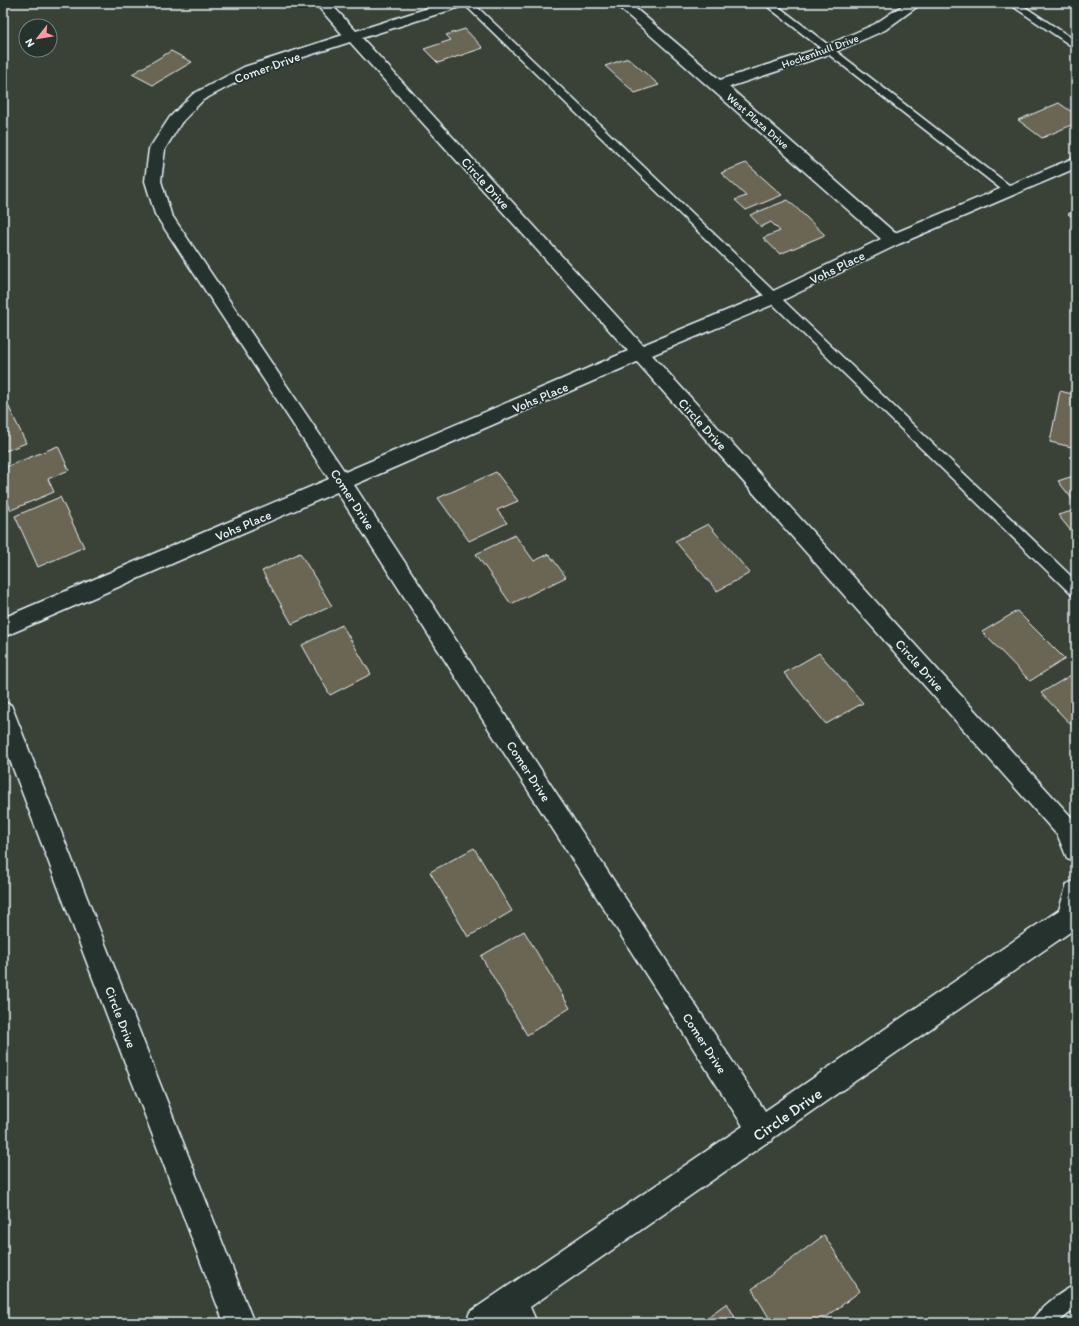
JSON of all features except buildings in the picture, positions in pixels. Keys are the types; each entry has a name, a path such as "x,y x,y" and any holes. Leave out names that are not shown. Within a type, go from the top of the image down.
{"street":[{"name":"Circle Drive","path":"322,3 640,353 1066,828 1076,850"},
{"name":"Comer Drive","path":"458,3 249,70 198,97 175,120 157,149 153,181 162,214 342,483 762,1131"},
{"name":"West Plaza Drive","path":"621,3 893,240"},
{"name":"Hockenhull Drive","path":"718,86 828,50 880,27 915,3"},
{"name":"Vohs Place","path":"3,628 342,483 640,353 773,298 893,240 1076,162"},
{"name":"Circle Drive","path":"3,712 239,1323"},
{"name":"Circle Drive","path":"481,1323 517,1313 762,1131 1069,918 1076,892"}],"lane":[{"path":"468,3 1076,590"},
{"path":"768,3 1010,191"},
{"path":"1013,3 1076,45"},
{"path":"1041,1323 1076,1295"}]}
